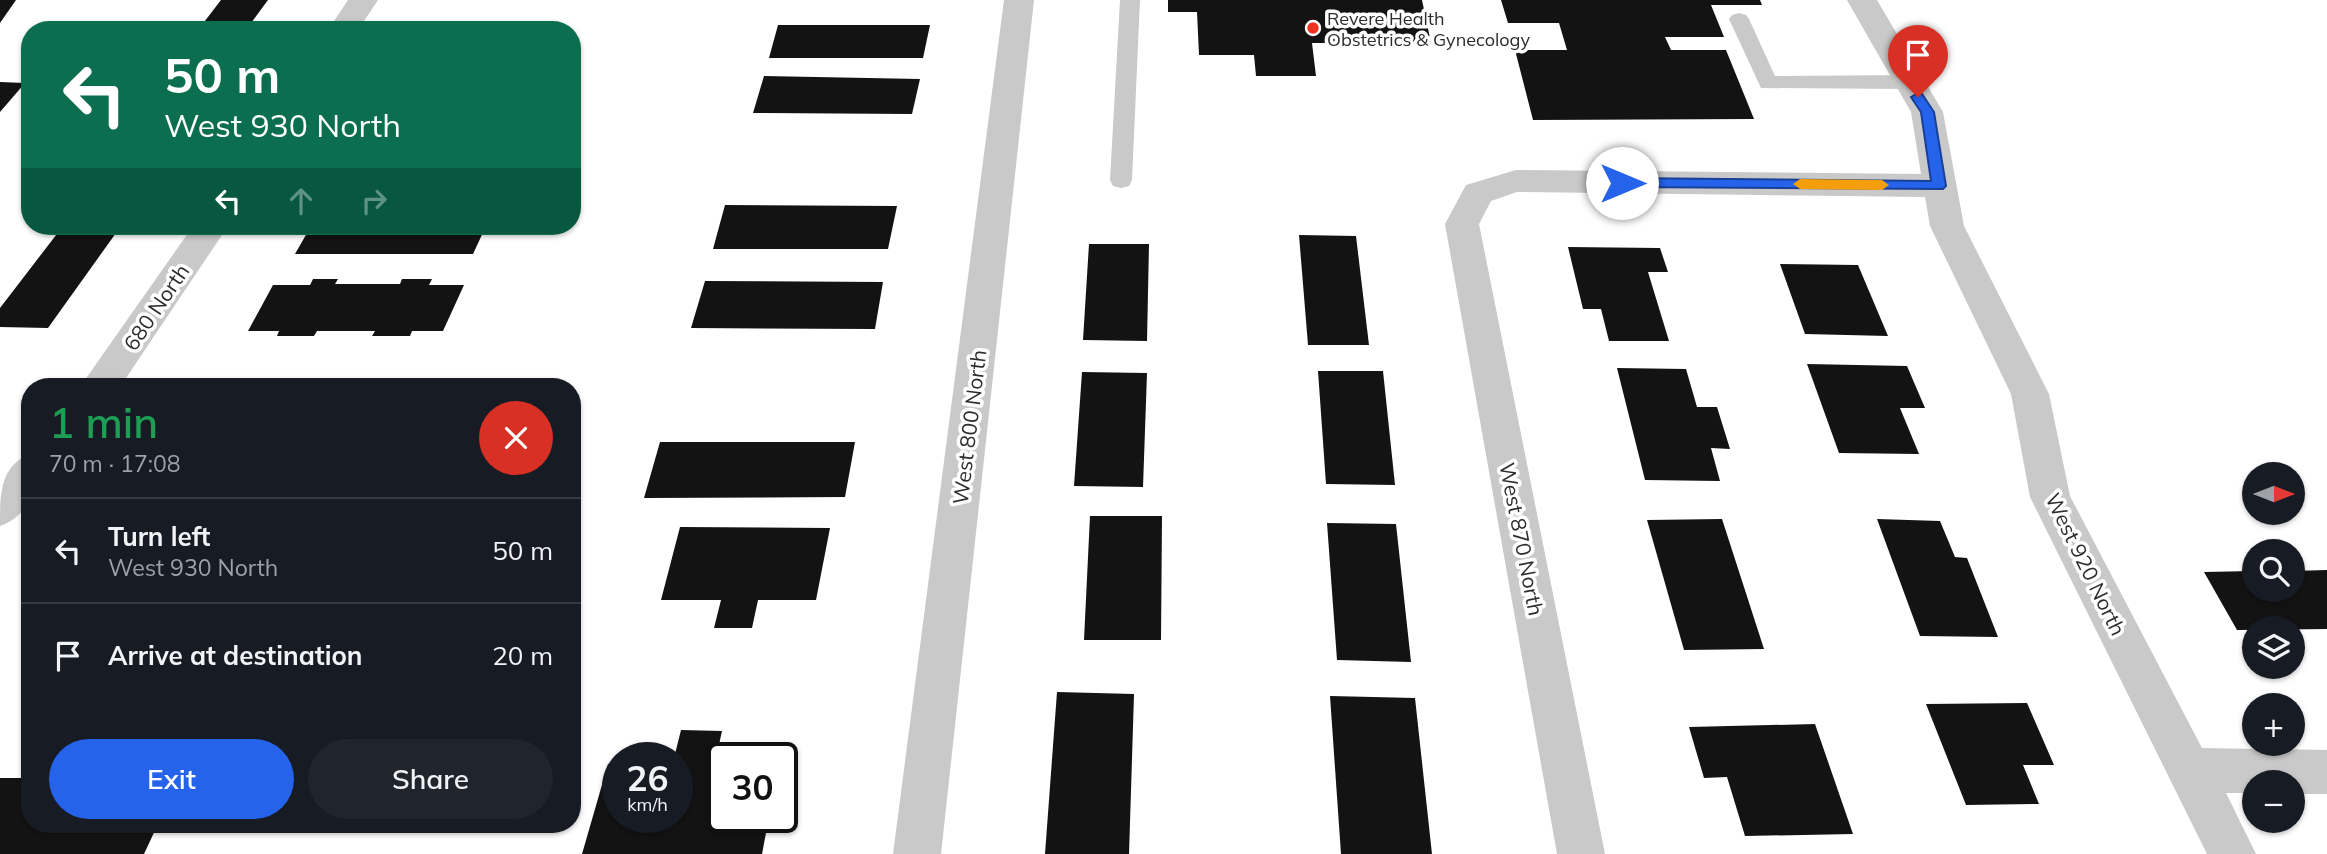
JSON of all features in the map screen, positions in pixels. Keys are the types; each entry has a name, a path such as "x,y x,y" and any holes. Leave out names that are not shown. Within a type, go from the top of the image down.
{"street":[{"path":"349,21 363,0"},
{"name":"West 800 North","path":"917,854 1019,0"},
{"name":"West 920 North","path":"1862,0 1927,112 1947,226 2030,394 2050,497 2232,854"},
{"name":"West 870 North","path":"1581,854 1462,224 1478,193 1516,181 1939,186"},
{"name":"680 North","path":"105,378 205,235"},
{"path":"0,509 21,482"},
{"path":"2190,770 2327,772"}],"lane":[{"path":"1121,180 1130,0"},
{"path":"1739,19 1768,83 1909,82"}],"building":[{"path":"0,0 16,0 0,23"},
{"path":"221,0 268,0 253,21 205,21"},
{"name":"Revere Health Obstetrics & Gynecology","path":"1168,0 1422,0 1431,43 1312,43 1316,76 1256,76 1254,55 1199,55 1197,12 1168,12"},
{"path":"1501,0 1760,0 1762,5 1711,5 1724,37 1665,37 1671,50 1726,50 1754,119 1533,120 1515,50 1567,50 1559,23 1508,23"},
{"path":"778,25 930,25 923,58 769,58"},
{"path":"764,76 920,79 912,114 753,113"},
{"path":"0,82 21,83 21,88 0,112"},
{"path":"725,205 897,206 888,249 713,249"},
{"path":"56,235 115,235 48,328 0,327 0,308"},
{"path":"306,235 482,235 473,254 295,254"},
{"path":"1299,235 1356,236 1369,345 1308,345"},
{"path":"1089,244 1149,244 1147,341 1083,340"},
{"path":"1568,247 1660,248 1668,272 1648,272 1669,341 1609,341 1601,309 1583,309"},
{"path":"1780,264 1858,265 1888,336 1805,334"},
{"path":"313,279 338,279 335,284 400,284 402,279 432,279 429,285 464,285 443,331 412,331 410,336 372,336 375,331 317,331 314,336 277,336 279,331 248,331 273,285 310,285"},
{"path":"705,281 883,282 875,329 691,328"},
{"path":"1807,364 1907,366 1925,408 1900,408 1919,454 1839,453"},
{"path":"1617,368 1686,369 1697,407 1717,407 1730,449 1711,448 1720,481 1645,480"},
{"path":"1318,371 1383,371 1395,485 1326,484"},
{"path":"1082,372 1147,373 1143,487 1074,486"},
{"path":"660,442 855,442 845,497 644,498"},
{"path":"1090,516 1162,516 1161,640 1084,640"},
{"path":"1722,519 1764,649 1684,650 1647,520"},
{"path":"1877,519 1940,521 1955,557 1967,558 1998,637 1920,636"},
{"path":"1327,523 1396,524 1411,662 1337,660"},
{"path":"680,527 830,528 816,600 758,600 752,628 714,628 721,600 661,600"},
{"path":"2327,570 2327,629 2305,629 2305,616 2242,616 2242,630 2237,630 2204,572 2242,571 2242,602 2305,602 2305,571"},
{"path":"1057,692 1134,694 1129,854 1045,854"},
{"path":"1330,696 1415,698 1432,854 1341,854"},
{"path":"2027,703 2054,765 2023,765 2039,804 1966,805 1926,704"},
{"path":"1815,724 1853,834 1745,836 1727,777 1704,778 1689,727"},
{"path":"681,730 722,731 720,742 707,742 707,833 766,833 762,854 582,854 602,785 602,833 693,833 693,742 678,742"},
{"path":"0,778 21,778 21,833 154,833 144,854 0,854"}],"slow traffic":[{"path":"1800,184 1882,185"}],"place":[{"name":"Revere Health Obstetrics & Gynecology","path":"1313,28"}],"route":[{"path":"1622,183 1939,186 1927,112 1918,97"}]}
